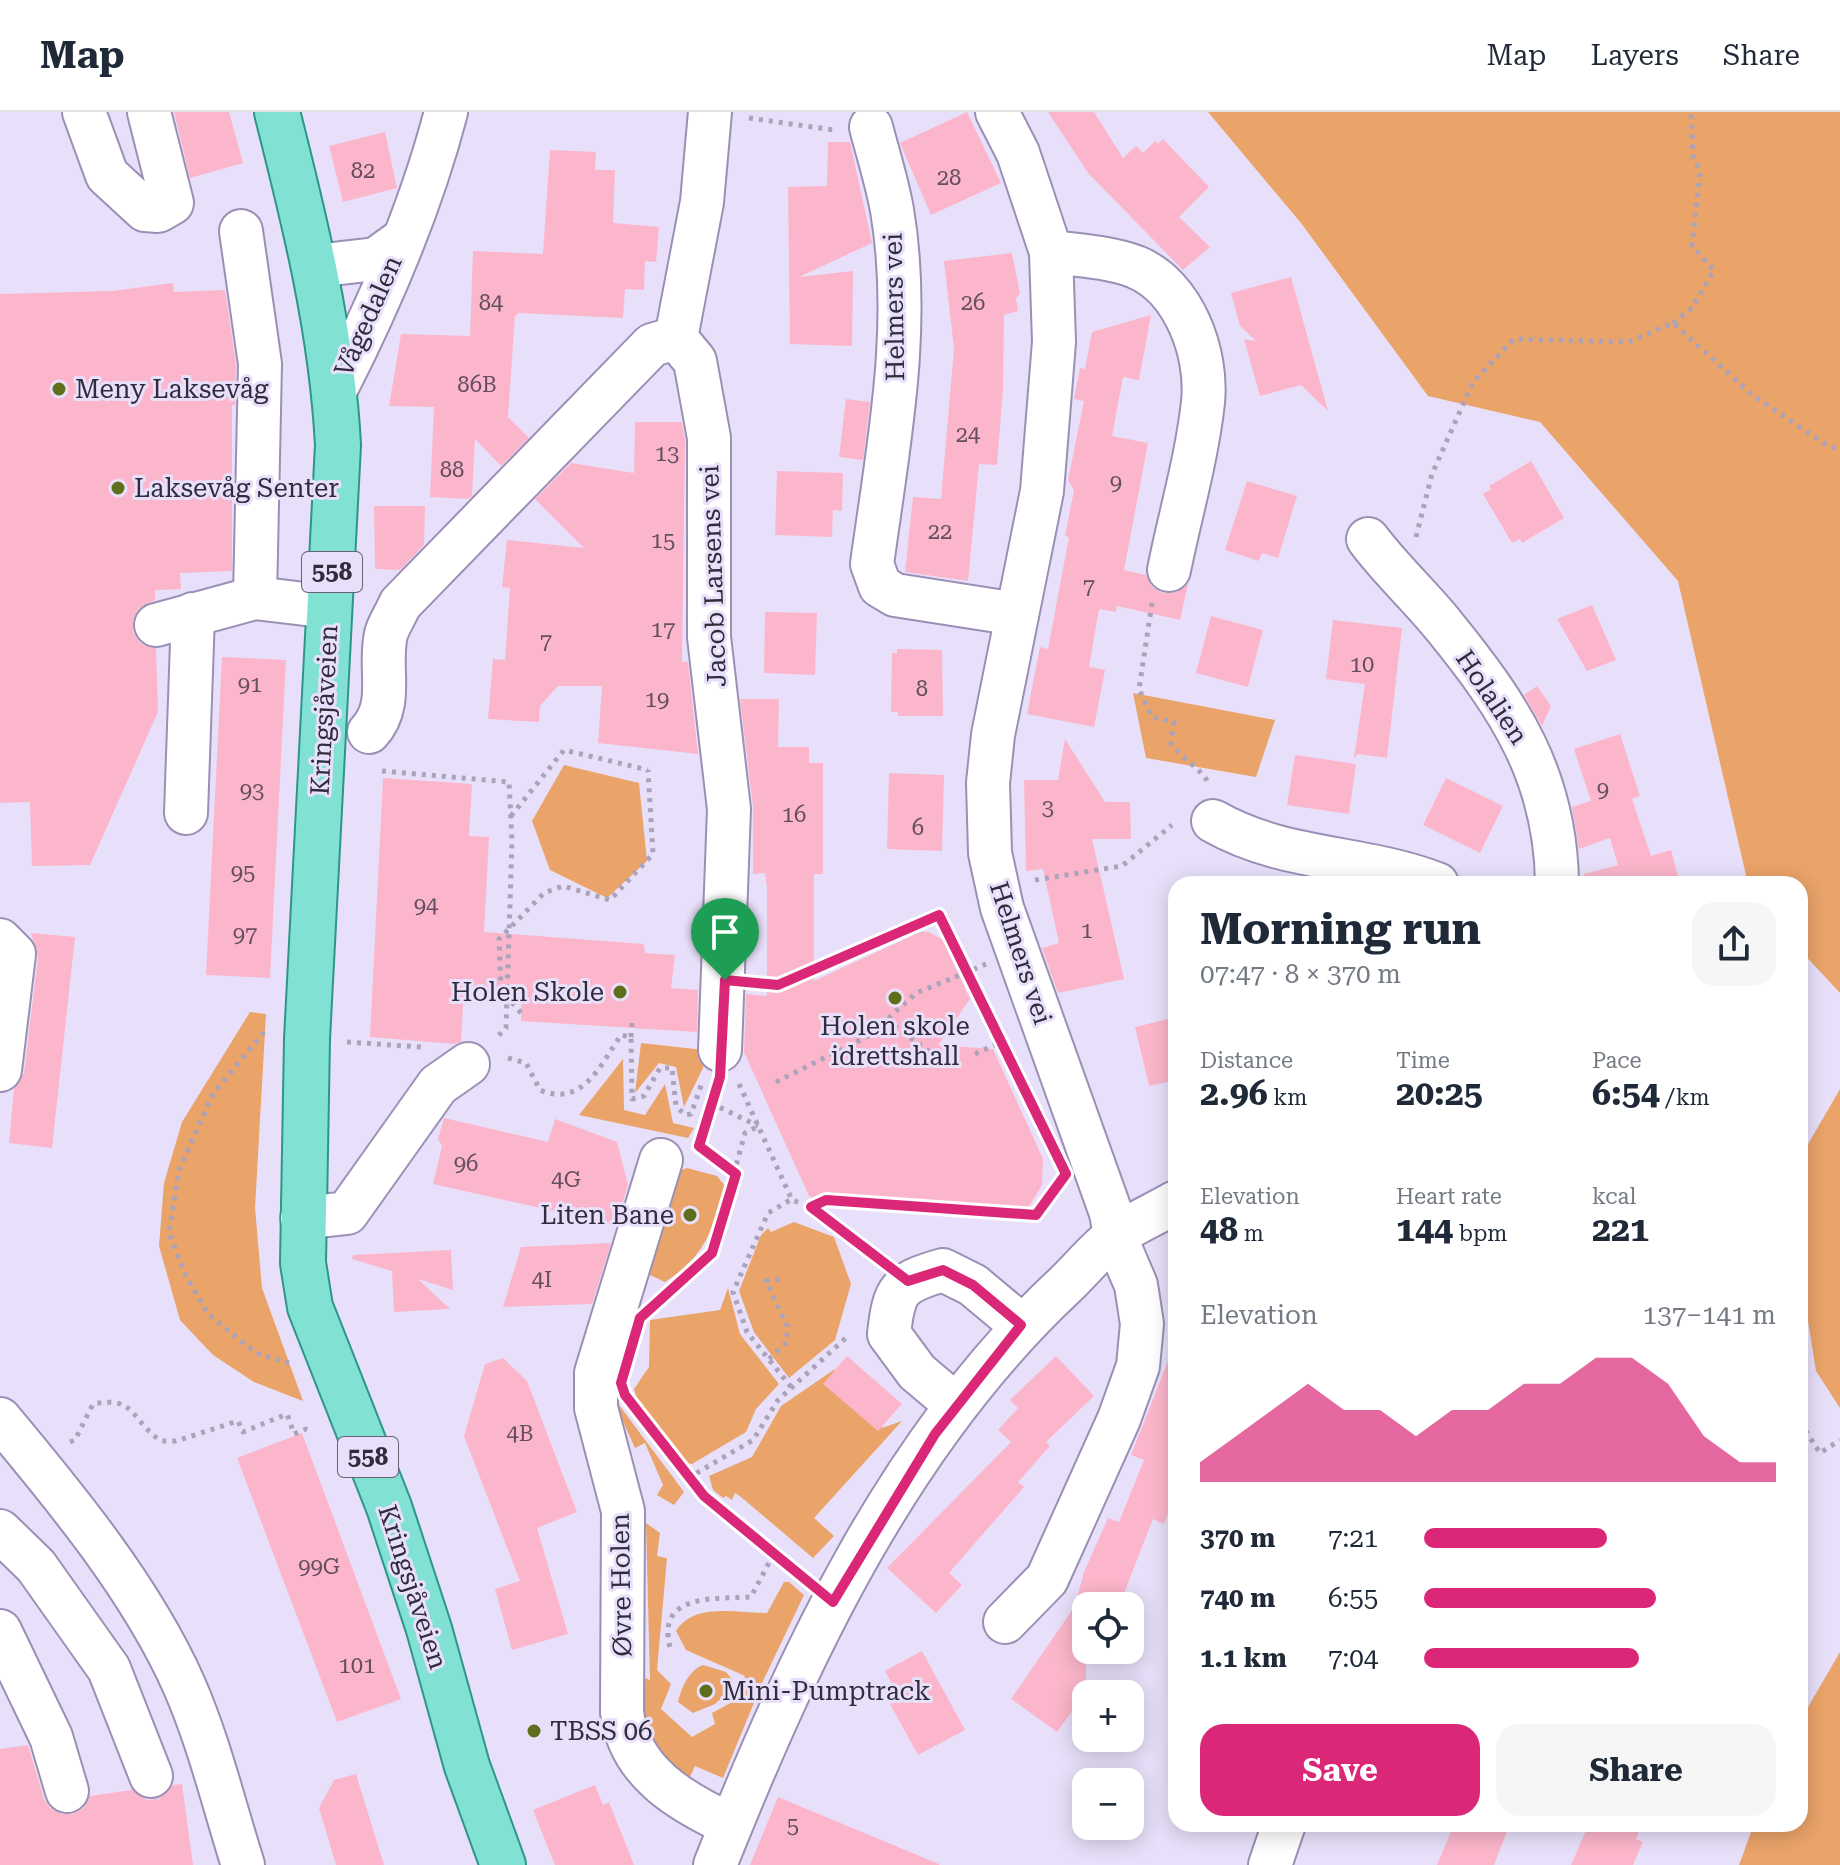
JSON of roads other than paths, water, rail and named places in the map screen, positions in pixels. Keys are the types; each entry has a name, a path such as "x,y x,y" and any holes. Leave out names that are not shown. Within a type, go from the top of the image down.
{"main road":[{"name":"Kringsjåveien","path":"277,112 315,266 335,391 338,445 307,1039 303,1263 310,1307 389,1507 429,1629 467,1766 503,1865"}],"street":[{"path":"84,112 107,175 145,210 158,211 172,203 149,112"},
{"name":"Vågedalen","path":"335,391 370,323 414,213 446,112"},
{"name":"Helmers vei","path":"997,112 1018,153 1051,252 1054,342 1042,491 993,735 988,783 990,853 1002,908 1111,1213 1115,1236"},
{"path":"676,338 702,202 723,114"},
{"name":"Helmers vei","path":"851,128 892,211 899,311 897,379 872,564 880,586 895,595 1017,614"},
{"path":"241,231 260,364 255,598"},
{"name":"Vågedalen","path":"315,266 376,259 401,241"},
{"path":"1051,252 1135,267 1160,282 1181,308 1194,337 1203,370 1203,401 1169,570"},
{"name":"Kringsjåveien","path":"371,752 384,703 386,634 400,604 652,345 676,338"},
{"name":"Jacob Larsens vei","path":"676,338 695,361 709,438 709,637 729,809 727,1063"},
{"name":"Holalien","path":"1368,539 1445,627 1487,684 1532,758 1548,798 1556,876"},
{"path":"186,813 174,620 255,598 330,607"},
{"path":"1213,821 1245,839 1282,851 1379,867 1410,876"},
{"path":"0,940 14,954 0,1070"},
{"path":"302,1218 347,1213 438,1085 469,1057"},
{"name":"Øvre Holen","path":"661,1160 596,1373 596,1408 623,1511 622,1712 629,1744 644,1768 695,1809 731,1825"},
{"path":"715,1865 791,1682 892,1501 956,1405 1021,1325 1115,1236 1168,1206"},
{"path":"1005,1622 1047,1579 1119,1419 1138,1366 1142,1324 1136,1285 1115,1236"},
{"path":"956,1405 917,1372 889,1334 893,1299 908,1281 943,1270 973,1285 1021,1325"},
{"path":"0,1419 71,1508 155,1631 184,1684 243,1865"},
{"path":"0,1531 36,1566 109,1669 151,1776"},
{"path":"0,1631 51,1737 67,1791"},
{"path":"1270,1865 1281,1832"}],"place":[{"name":"Meny Laksevåg","path":"59,389"},
{"name":"Laksevåg Senter","path":"118,488"},
{"name":"Holen Skole","path":"620,992"},
{"name":"Holen skole idrettshall","path":"895,998"},
{"name":"Liten Bane","path":"690,1215"},
{"name":"Mini-Pumptrack","path":"706,1691"},
{"name":"TBSS 06","path":"534,1731"}]}
